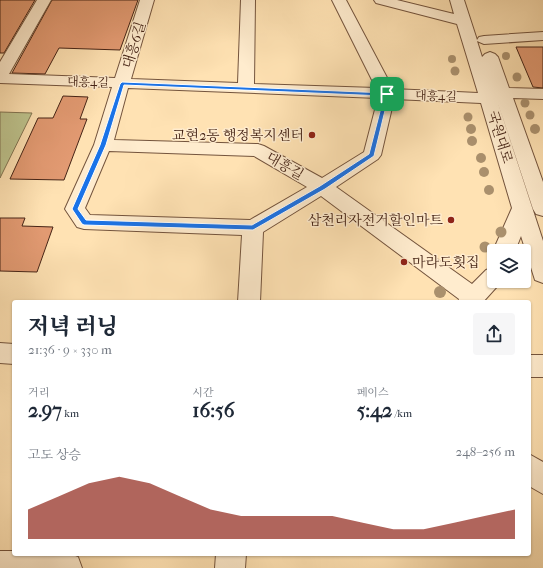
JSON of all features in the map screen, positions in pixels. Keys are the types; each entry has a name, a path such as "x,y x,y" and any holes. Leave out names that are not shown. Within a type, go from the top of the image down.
{"street":[{"path":"0,75 44,0"},
{"name":"대흥6길","path":"148,0 103,145 75,209 84,222 253,228"},
{"path":"246,88 248,0"},
{"path":"339,0 387,94"},
{"path":"381,0 464,22"},
{"name":"국원대로","path":"457,0 464,22 543,209"},
{"name":"국원대로","path":"470,0 484,40 495,96 522,208 543,274"},
{"path":"484,40 543,36"},
{"name":"대흥4길","path":"0,78 387,94 495,96 543,94"},
{"name":"대흥길","path":"253,228 372,155 387,94"},
{"name":"대흥길","path":"103,145 258,150 322,187"},
{"path":"322,187 471,300 487,283"},
{"path":"507,244 522,208"},
{"path":"249,300 253,228"},
{"path":"0,353 12,354"},
{"path":"531,366 543,366"},
{"path":"531,470 543,480"},
{"path":"230,568 231,556"},
{"path":"0,566 67,568"}],"green space":[{"path":"0,112 32,113 0,178"}],"building":[{"path":"0,0 35,0 4,53 0,53"},
{"path":"52,0 138,0 120,50 59,48 45,74 12,73"},
{"path":"516,47 543,47 543,88 533,87"},
{"path":"63,96 88,97 80,119 87,119 64,180 10,179 38,118 53,118"},
{"path":"0,218 25,218 22,226 53,227 37,272 0,271"}],"place":[{"name":"교현2동 행정복지센터","path":"312,135"},
{"name":"삼천리자전거할인마트","path":"451,220"},
{"name":"마라도횟집","path":"404,262"}],"route":[{"path":"122,84 387,94 372,155 253,228 84,222 75,209 103,145 122,84"}]}
